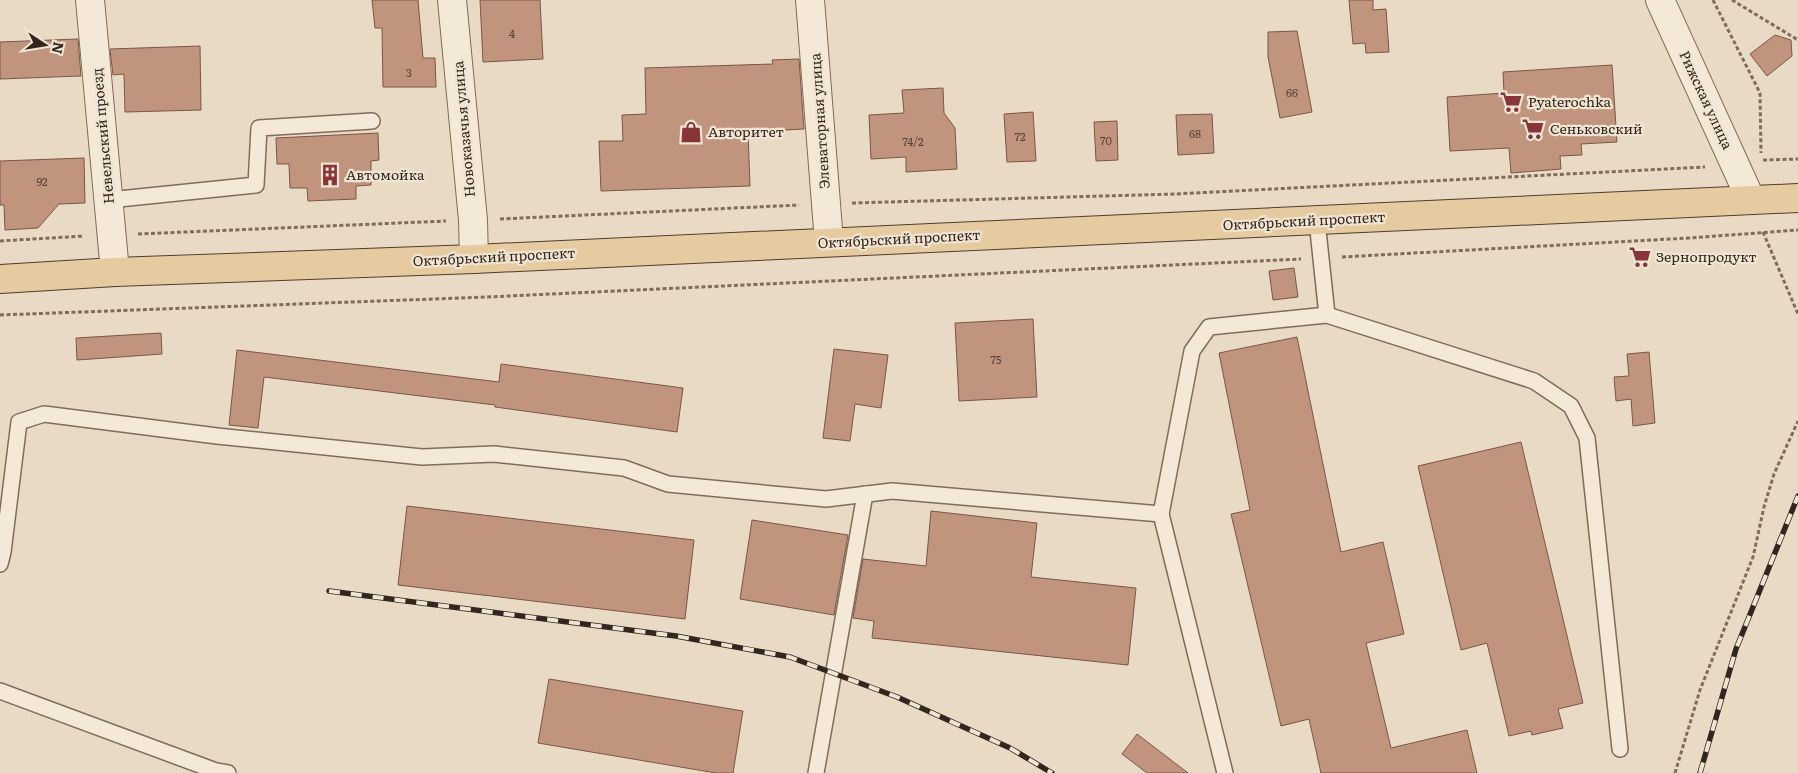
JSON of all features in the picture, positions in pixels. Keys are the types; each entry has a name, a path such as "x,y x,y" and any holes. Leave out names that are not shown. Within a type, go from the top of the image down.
{"main road":[{"name":"Октябрьский проспект","path":"0,279 115,272 474,259 1798,198"}],"street":[{"name":"Невельский проезд","path":"90,0 115,272"},
{"name":"Новоказачья улица","path":"452,0 473,220 474,259"},
{"name":"Элеваторная улица","path":"810,0 829,242"},
{"name":"Рижская улица","path":"1660,0 1751,200"}],"lane":[{"path":"109,200 256,185 259,128 372,121"},
{"path":"1317,221 1327,315"},
{"path":"1225,773 1162,514 1192,351 1209,327 1327,315 1534,381 1571,406 1587,438 1620,749"},
{"path":"0,564 19,422 44,414 217,436 422,457 494,454 624,468 668,484 826,499 892,491 1162,514"},
{"path":"816,773 865,494"},
{"path":"0,691 216,771 228,773"}],"path":[{"path":"1713,0 1760,93 1761,160"},
{"path":"1732,0 1798,40"},
{"path":"0,241 826,204 1174,194 1336,184 1702,168 1733,160 1798,159"},
{"path":"0,315 488,297 1321,258 1679,239 1798,230"},
{"path":"1763,232 1798,314"},
{"path":"1675,773 1700,690 1753,557 1764,507 1774,474 1798,421"}],"building":[{"path":"372,0 418,0 423,58 435,58 436,87 383,87 382,28 375,28"},
{"path":"480,0 540,0 543,59 483,62"},
{"path":"1349,0 1373,0 1373,10 1386,9 1389,52 1366,53 1365,43 1353,44"},
{"path":"1297,31 1312,112 1280,118 1268,57 1268,32"},
{"path":"1775,35 1791,40 1792,56 1767,76 1750,54"},
{"path":"78,39 81,76 0,79 0,42"},
{"path":"200,46 201,110 125,112 124,74 113,75 110,49"},
{"path":"799,59 804,129 748,132 750,186 601,191 599,141 623,141 622,115 646,114 645,68 773,64 772,60"},
{"name":"Сеньковский","path":"1612,65 1617,142 1581,144 1582,155 1560,156 1561,169 1511,173 1509,148 1450,151 1447,97 1504,93 1503,72"},
{"path":"943,88 944,113 955,128 957,169 906,172 906,157 871,159 869,115 904,113 902,90"},
{"path":"1033,112 1036,161 1007,162 1004,114"},
{"path":"1212,114 1214,153 1178,155 1176,115"},
{"path":"1117,121 1118,160 1096,161 1094,122"},
{"name":"Автомойка","path":"378,133 379,160 371,161 371,185 356,186 356,199 308,201 307,188 290,188 289,164 277,164 276,138"},
{"path":"84,158 85,203 59,204 38,228 5,230 4,205 0,205 0,161"},
{"path":"1294,268 1298,297 1273,300 1269,271"},
{"path":"1033,319 1037,397 959,401 955,323"},
{"path":"161,333 162,354 77,360 76,338"},
{"path":"1297,337 1341,552 1383,542 1404,634 1366,643 1391,748 1467,730 1477,773 1321,773 1309,719 1281,726 1231,514 1250,510 1219,353"},
{"path":"834,349 888,355 881,408 855,404 850,441 823,438"},
{"path":"237,350 499,382 501,364 683,388 677,432 495,407 495,405 264,377 258,428 229,425"},
{"path":"1649,352 1655,423 1633,426 1631,399 1616,401 1614,377 1629,376 1627,354"},
{"path":"1521,442 1583,703 1558,709 1563,728 1532,735 1531,731 1509,736 1487,643 1461,650 1418,466"},
{"path":"407,506 694,540 685,619 398,585"},
{"path":"931,511 1037,523 1031,577 1136,588 1128,665 872,638 874,621 853,618 863,559 926,566"},
{"path":"752,520 848,535 834,615 740,599"},
{"path":"549,679 743,711 733,773 716,773 538,743"},
{"path":"1137,734 1188,773 1147,773 1122,754"}],"railway":[{"path":"1700,773 1736,649 1798,496"},
{"path":"329,591 676,636 790,657 897,697 1010,748 1052,773"}],"place":[{"name":"Pyaterochka","path":"1511,102"},
{"name":"Сеньковский","path":"1533,129"},
{"name":"Авторитет","path":"691,132"},
{"name":"Автомойка","path":"330,175"},
{"name":"Зернопродукт","path":"1640,257"}]}
